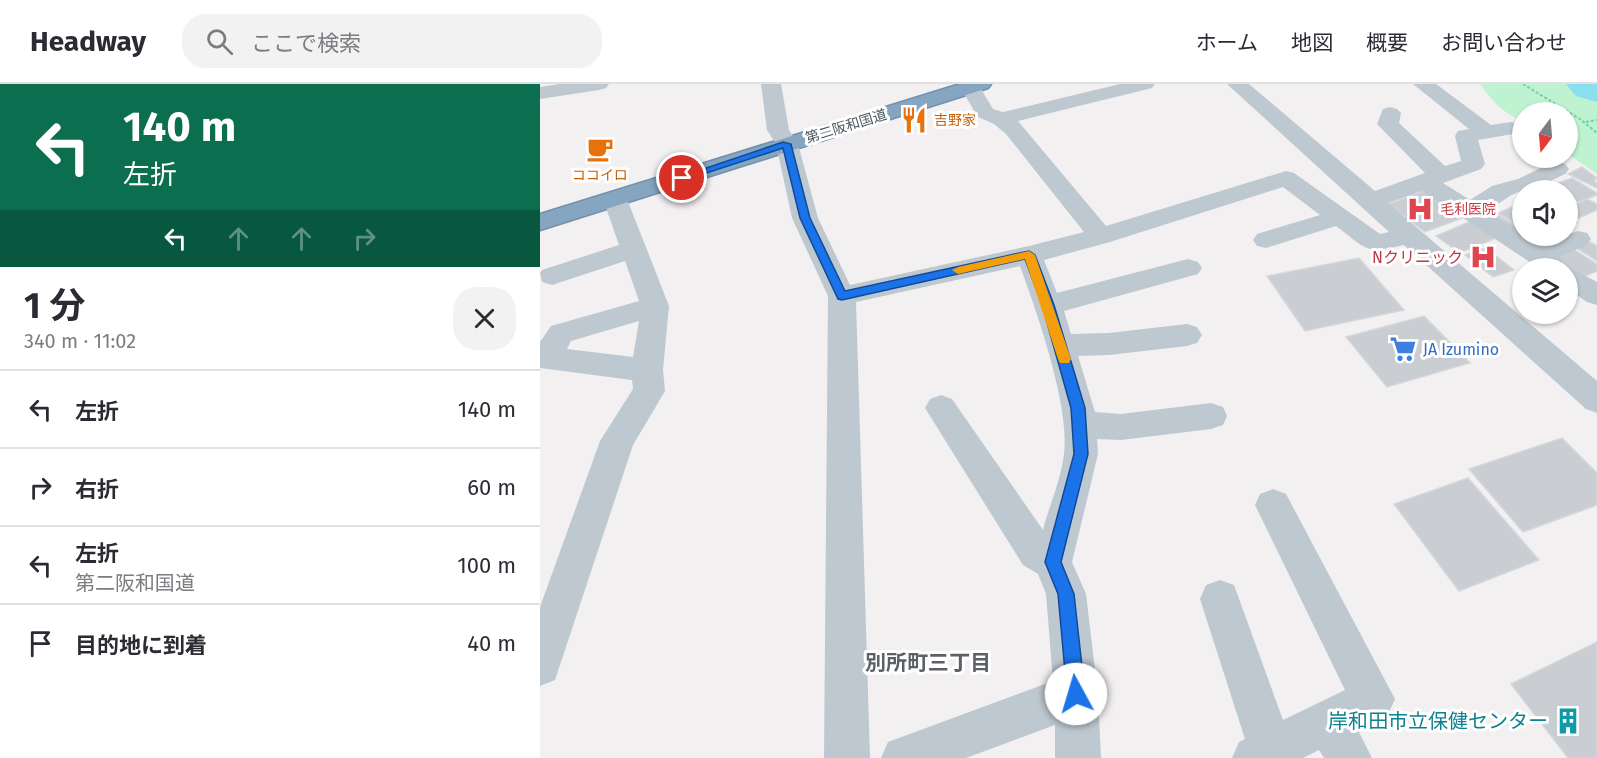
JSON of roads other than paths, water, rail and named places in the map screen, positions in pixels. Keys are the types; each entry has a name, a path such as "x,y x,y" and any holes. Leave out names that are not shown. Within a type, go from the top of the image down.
{"highway":[{"name":"第二阪和国道","path":"540,222 615,199 928,84"},
{"name":"第二阪和国道","path":"540,202 975,86"}],"street":[{"path":"540,93 599,84"},
{"path":"771,84 782,137 805,218 842,296 847,758"},
{"path":"1002,119 1145,84"},
{"path":"1237,84 1597,400"},
{"path":"1423,84 1487,132"},
{"path":"975,86 986,113 1002,119 1014,129 1101,236"},
{"path":"1390,113 1388,124 1432,178 1469,211 1541,258"},
{"path":"1371,201 1473,164 1466,136 1511,128"},
{"path":"1469,211 1501,191 1526,184 1557,169"},
{"path":"842,296 1029,255 1101,236 1286,178 1375,243 1409,236"},
{"path":"540,665 554,586 617,441 649,391 647,370 656,306 615,199"},
{"path":"1266,240 1339,217"},
{"path":"1552,258 1568,246"},
{"path":"552,276 634,249"},
{"path":"1029,255 1061,345 1078,408 1081,454 1053,562 1066,594 1076,694 1078,758"},
{"path":"1048,305 1188,268"},
{"path":"1578,283 1597,295"},
{"path":"647,370 543,358 561,333 656,306"},
{"path":"1061,345 1109,344 1187,335"},
{"path":"941,408 1036,553 1053,562"},
{"path":"1079,424 1121,427 1211,416"},
{"path":"1220,599 1263,754 1372,699 1273,505"},
{"path":"904,758 1076,694"},
{"path":"1327,720 1350,758"}],"water":[{"path":"1566,84 1597,84 1597,102 1576,96"}],"place":[{"name":"吉野家","path":"914,120"},
{"name":"ココイロ","path":"600,149"},
{"name":"毛利医院","path":"1420,209"},
{"name":"Nクリニック","path":"1483,257"},
{"name":"JA Izumino","path":"1403,349"},
{"name":"岸和田市立保健センター","path":"1568,721"}],"district":[{"name":"別所町三丁目","path":"928,663"}]}
